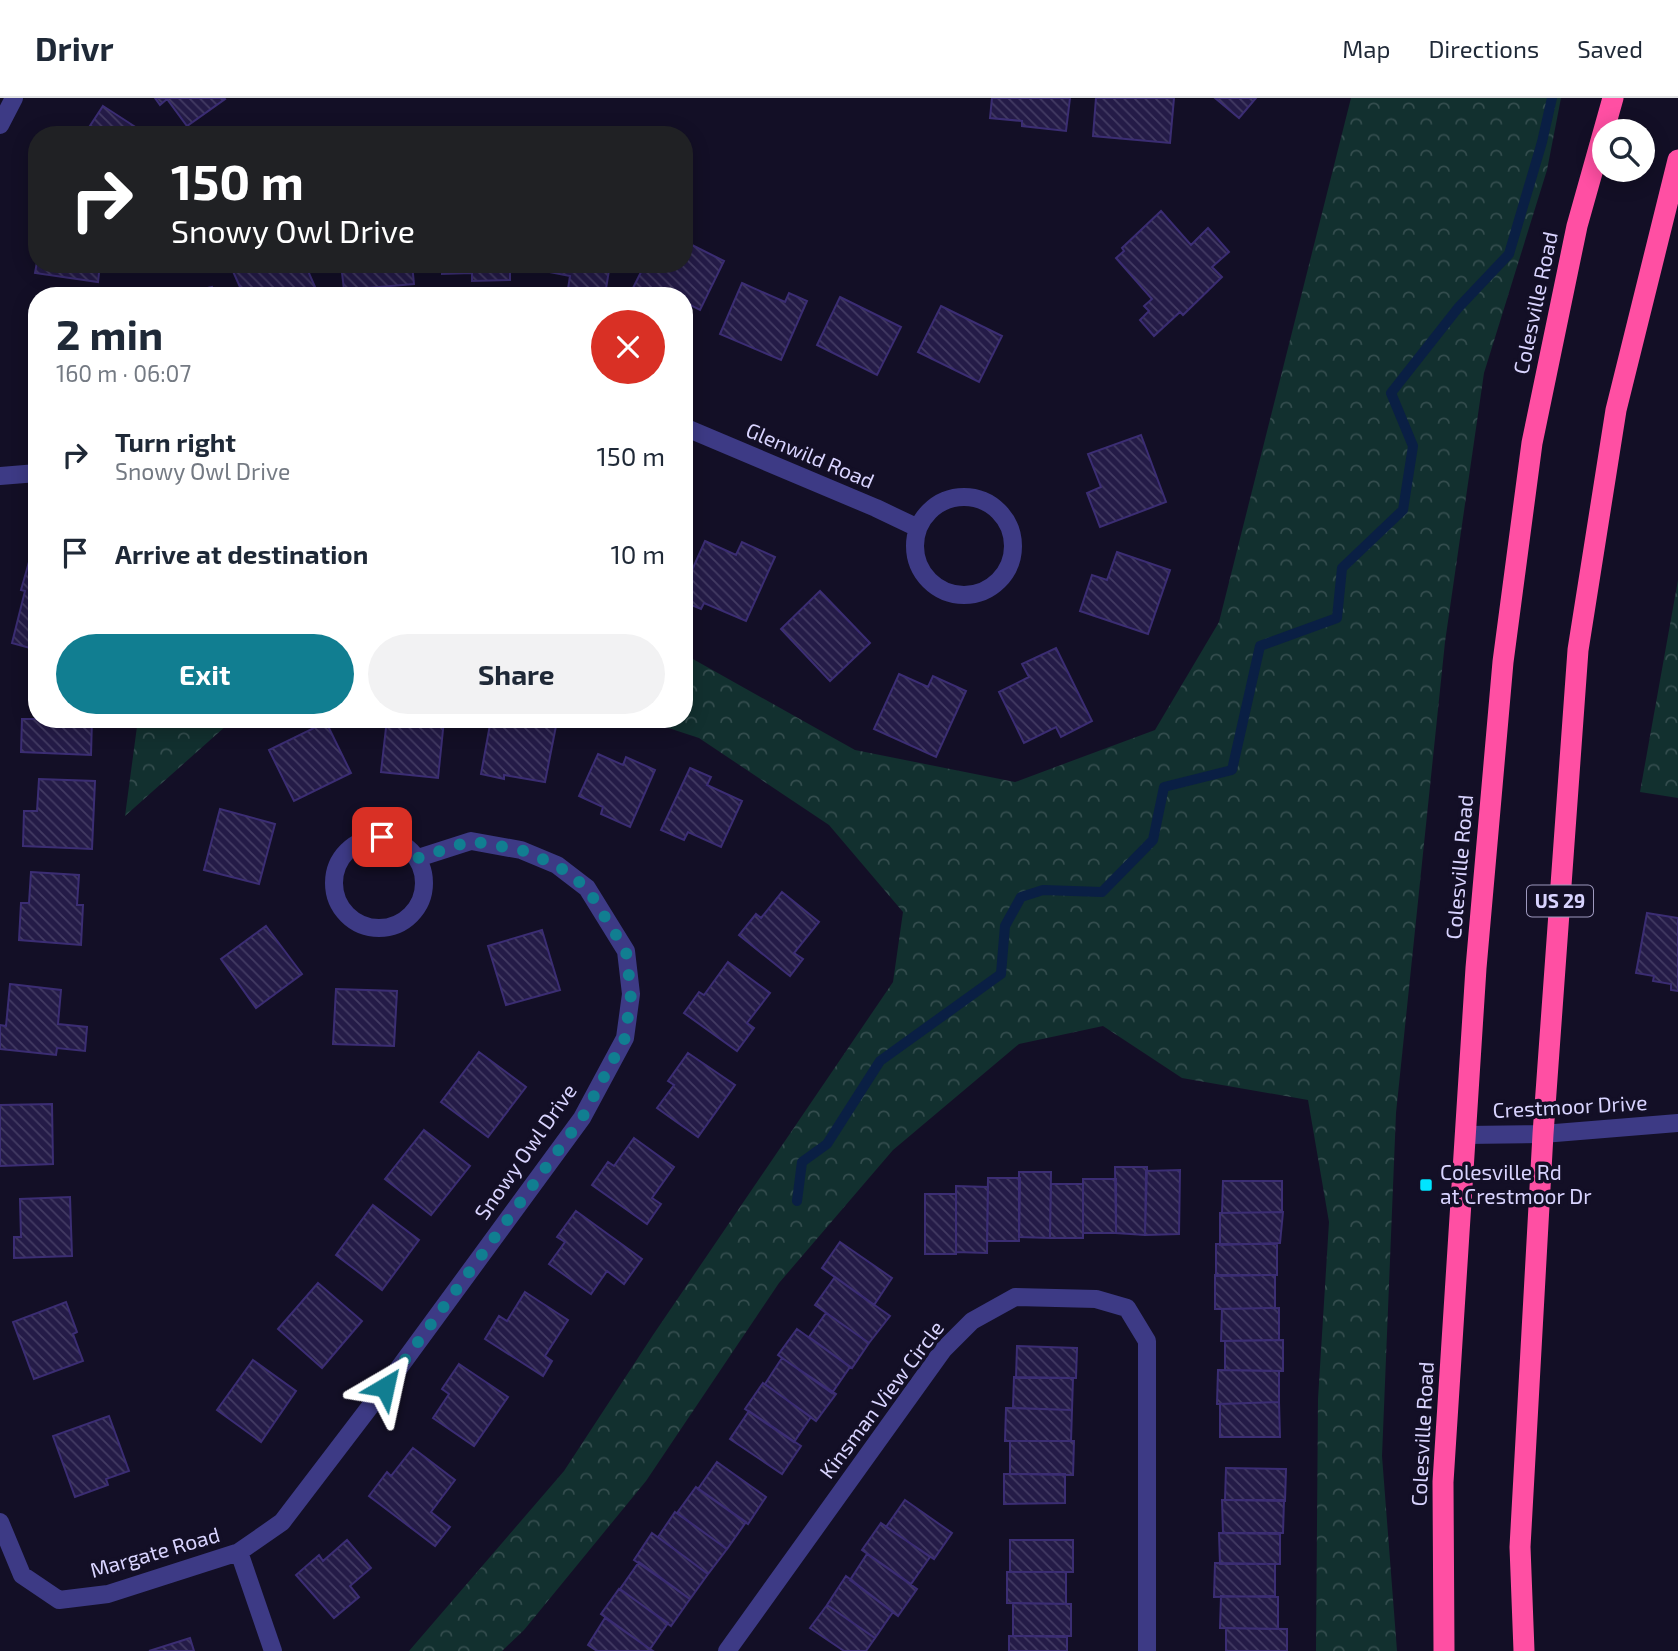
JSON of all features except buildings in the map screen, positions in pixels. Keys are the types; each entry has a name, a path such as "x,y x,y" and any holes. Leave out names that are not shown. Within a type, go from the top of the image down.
{"highway":[{"name":"Colesville Road","path":"1444,1651 1443,1482 1477,954 1503,662 1532,443 1577,226 1613,98"},
{"name":"US 29","path":"1524,1651 1520,1547 1543,1134 1578,650 1616,410 1678,160"}],"street":[{"path":"0,125 14,98"},
{"name":"Glenwild Road","path":"693,431 918,528"},
{"path":"0,476 28,474"},
{"path":"949,499 979,499 998,511 1011,531 1013,548 1010,565 1001,580 987,590 971,596 938,589 925,577 917,562 914,545 918,528 930,511 949,499"},
{"path":"382,837 396,840 408,847 418,858 424,872 420,903 411,915 398,924 383,928 368,927 354,921 342,910 334,883 336,868 343,855 354,845 367,839 382,837"},
{"name":"Snowy Owl Drive","path":"239,1552 282,1522 385,1387 582,1118 625,1038 631,994 626,951 587,888 557,865 521,850 484,843 471,841 418,858"},
{"name":"Crestmoor Drive","path":"1465,1135 1543,1134 1678,1123"},
{"name":"Kinsman View Circle","path":"727,1651 943,1350 972,1321 1015,1297 1096,1299 1127,1308 1147,1341 1147,1651"},
{"name":"Margate Road","path":"0,1522 22,1575 59,1600 108,1594 239,1552"},
{"path":"239,1552 274,1651"}],"green space":[{"path":"1351,98 1561,98 1547,170 1484,373 1445,642 1396,1113 1382,1456 1397,1651 1316,1651 1318,1399 1329,1222 1308,1100 1182,1078 1103,1026 1019,1044 893,1150 779,1283 646,1481 524,1630 502,1651 409,1651 564,1471 893,982 903,912 829,825 699,738 668,728 693,728 693,659 855,750 1015,782 1155,730 1219,622"},
{"path":"1678,580 1678,798 1640,792"},
{"path":"137,728 224,728 125,816"}],"waterway":[{"path":"797,1201 802,1162 827,1144 880,1061 1001,974 1005,926 1021,897 1043,890 1102,892 1153,840 1164,787 1232,770 1260,646 1337,618 1342,568 1403,510 1413,446 1391,393 1458,308 1509,254 1552,98"}],"place":[{"name":"Colesville Rd at Crestmoor Dr","path":"1426,1185"}],"route":[{"path":"382,837 396,840 408,847 418,858 471,841 521,850 557,865 587,888 626,951 631,994 625,1038 582,1118 385,1387"}]}
